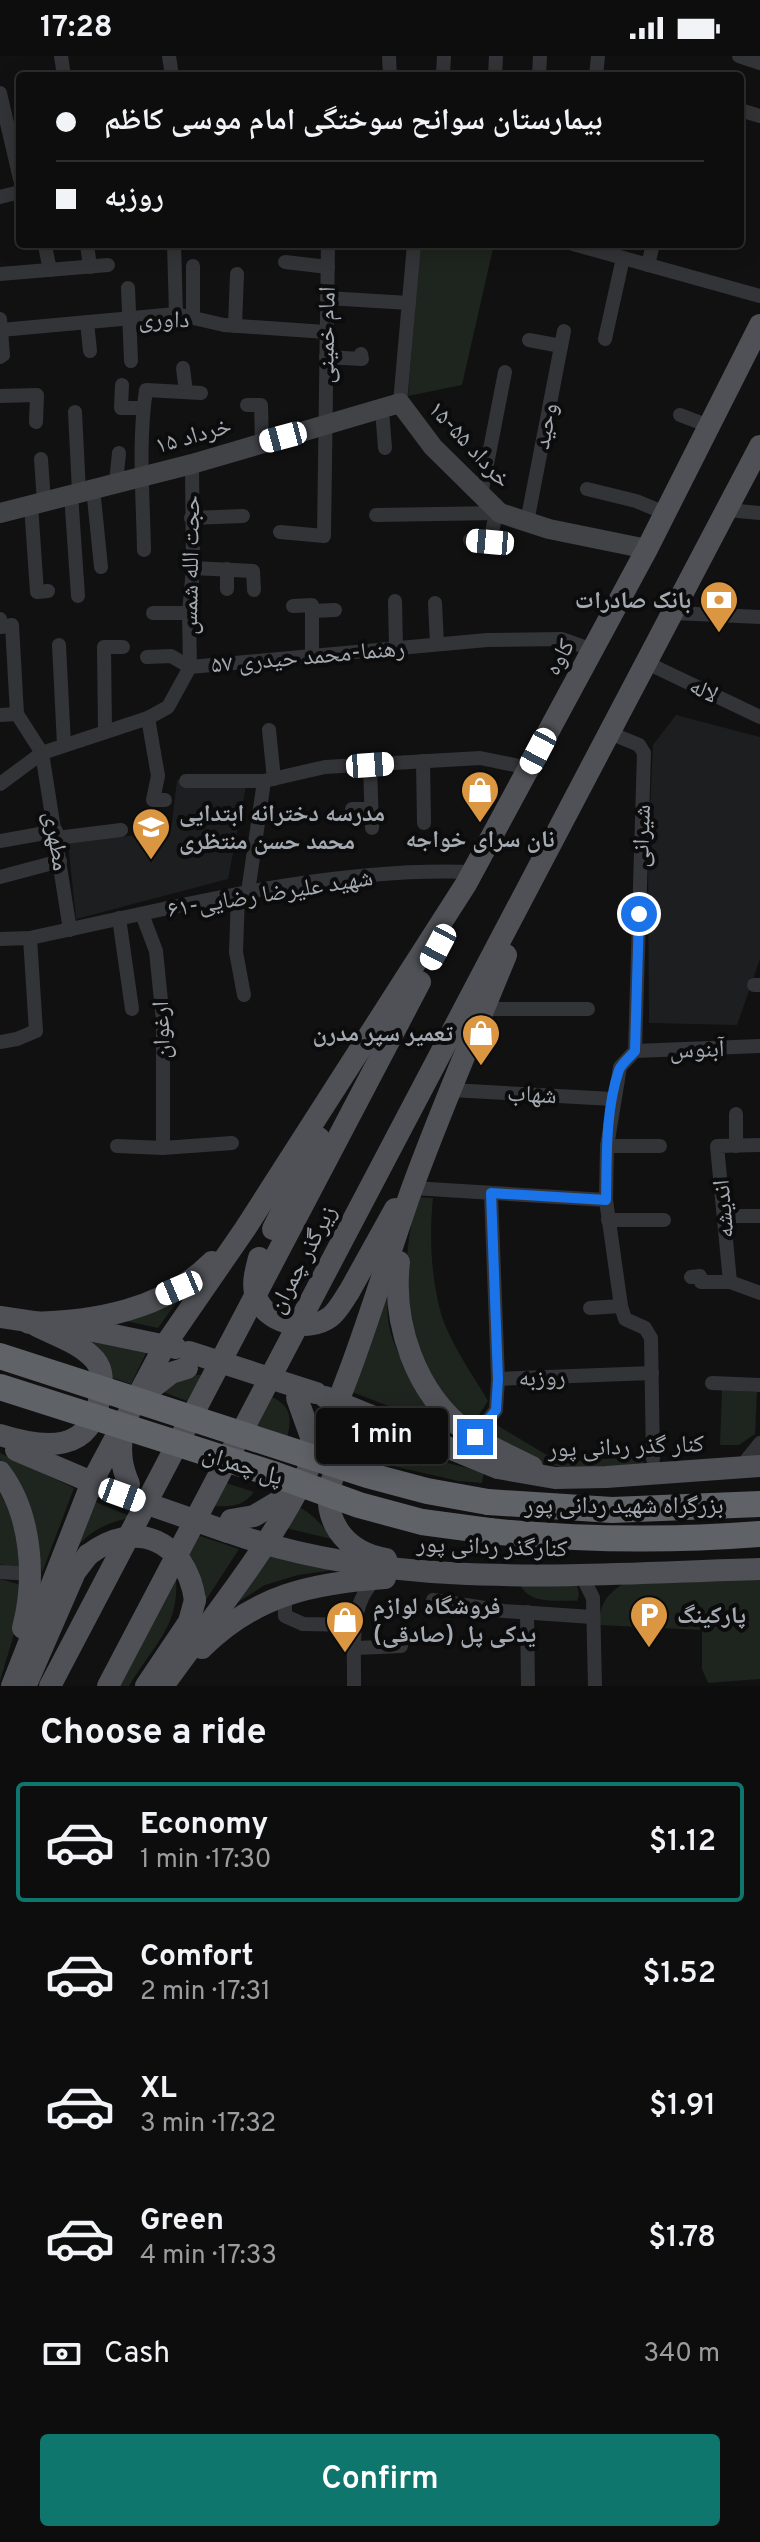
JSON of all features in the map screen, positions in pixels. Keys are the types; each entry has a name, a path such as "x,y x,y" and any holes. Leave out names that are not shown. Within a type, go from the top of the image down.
{"highway":[{"name":"پل چمران","path":"0,1356 367,1475 427,1491 488,1502"},
{"name":"پل چمران","path":"0,1387 276,1475 359,1505 422,1522 489,1531"},
{"name":"بزرگراه شهید ردانی پور","path":"488,1502 612,1510 760,1504"},
{"name":"بزرگراه شهید ردانی پور","path":"489,1531 641,1540 760,1534"}],"main road":[{"name":"کاوه","path":"469,878 647,549 760,325"},
{"path":"164,1686 265,1545 311,1463 338,1402 381,1286 411,1192 545,858 760,446"},
{"name":"زیرگذر چمران","path":"108,1686 545,858"},
{"path":"19,1679 92,1482 165,1345 245,1229 469,878"},
{"name":"زیرگذر چمران","path":"50,1686 453,918 469,878"},
{"path":"365,1043 259,1258 253,1282 259,1303 289,1323 310,1326 332,1316 349,1292 429,1147"},
{"path":"411,1192 396,1285 401,1323 410,1355 446,1411 475,1437 555,1478"},
{"path":"29,1323 96,1318 119,1313 166,1294 200,1274 245,1229"},
{"path":"0,1317 165,1345 188,1360 230,1365 266,1377 306,1396 311,1463"},
{"path":"0,1435 45,1446 71,1441 87,1430 98,1409 103,1379 96,1362 75,1344 29,1323"},
{"path":"135,1403 154,1384 188,1360"},
{"name":"کنار گذر ردانی پور","path":"306,1396 338,1402 498,1468 555,1478 750,1467"},
{"path":"122,1429 120,1454 125,1489"},
{"path":"498,1468 404,1441 381,1440 362,1445 349,1454 335,1472 328,1500 333,1525 348,1544 381,1558 502,1576"},
{"path":"0,1443 92,1482 125,1489 167,1511 229,1526 254,1516 297,1490"},
{"path":"0,1472 9,1484 19,1510 31,1574 29,1607 19,1645 19,1679"},
{"name":"کنارگذر ردانی پور","path":"229,1526 265,1545 368,1567 502,1576 760,1569"},
{"path":"19,1679 75,1572 88,1555 119,1537 152,1539 169,1549 183,1563 192,1580 195,1600 189,1622 146,1686"},
{"path":"164,1686 217,1633 252,1608 301,1588 378,1578 502,1576"}],"street":[{"path":"739,56 760,63"},
{"path":"0,93 16,162"},
{"path":"45,248 50,270"},
{"path":"88,248 90,267"},
{"path":"174,248 176,314"},
{"name":"امام خمینی","path":"280,532 324,536 328,248"},
{"path":"385,448 409,303 414,248"},
{"path":"648,265 652,248"},
{"path":"606,249 623,258 760,296"},
{"path":"605,339 623,258"},
{"path":"285,262 328,267"},
{"path":"0,274 108,265"},
{"path":"193,266 193,317"},
{"path":"235,326 237,274"},
{"path":"128,288 131,361"},
{"path":"327,298 409,303"},
{"name":"داوری","path":"1,330 176,314 235,326 326,332"},
{"path":"0,319 2,356"},
{"path":"87,322 90,351"},
{"name":"وحید","path":"527,522 562,338 529,340"},
{"path":"326,357 362,359 361,354"},
{"path":"144,550 142,476 146,390 194,393 183,368"},
{"path":"481,495 505,372"},
{"path":"122,385 121,408 143,408"},
{"path":"0,396 37,395 36,422"},
{"path":"247,405 261,405 262,443"},
{"name":"۱۵ خرداد","path":"0,513 192,464 391,407"},
{"name":"۱۵-۵۵ خرداد","path":"391,407 498,513 647,549"},
{"path":"75,412 81,492 78,596"},
{"path":"680,415 709,426"},
{"path":"116,482 119,453"},
{"path":"41,459 37,503 37,592 48,591"},
{"name":"حجت الله شمس","path":"190,667 192,464"},
{"path":"587,489 636,501 665,513"},
{"path":"81,492 101,567"},
{"path":"727,510 760,513"},
{"path":"376,515 498,513 499,536 490,542 470,540"},
{"path":"191,518 243,516"},
{"path":"193,568 253,571 254,590"},
{"path":"227,569 227,589"},
{"path":"395,601 396,648"},
{"path":"435,603 437,644"},
{"path":"293,606 335,610"},
{"path":"312,608 312,657"},
{"path":"153,613 189,613"},
{"path":"674,613 760,617"},
{"path":"0,619 0,627 12,625 17,714 42,753"},
{"name":"۵۷ رهنما-محمد حیدری","path":"0,784 42,753 148,718 168,707 190,667 487,640 562,639 593,650"},
{"path":"59,645 64,745"},
{"path":"105,731 104,647 123,647"},
{"path":"147,657 171,656 190,667"},
{"name":"لاله","path":"647,663 760,717"},
{"path":"0,715 17,714"},
{"path":"148,718 158,776 153,800 165,800"},
{"path":"244,995 236,952 243,893 269,780 269,730"},
{"name":"شیرانی","path":"610,733 639,745 644,753 635,1051"},
{"name":"مطهری","path":"42,753 70,930"},
{"path":"186,781 269,780 325,767 480,758 529,768"},
{"path":"423,761 424,823"},
{"path":"370,765 372,828"},
{"path":"352,809 371,809"},
{"path":"0,841 121,830"},
{"path":"0,877 60,861"},
{"name":"۶۱-شهید علیرضا رضایی","path":"0,939 30,938 243,893 420,870 469,878"},
{"name":"ارغوان","path":"142,914 156,951 160,993 163,1148"},
{"path":"119,918 132,1009"},
{"path":"0,1042 36,1031 30,938"},
{"path":"484,1009 588,1009"},
{"name":"آبنوس","path":"635,1051 760,1046"},
{"path":"635,1051 620,1067 613,1099 607,1146 606,1200 625,1319 645,1328 651,1338 653,1459"},
{"name":"شهاب","path":"451,1090 613,1099"},
{"path":"736,1114 736,1146"},
{"path":"117,1146 163,1148 232,1143"},
{"name":"اندیشه","path":"730,1282 717,1146 760,1145"},
{"path":"607,1146 660,1146"},
{"path":"411,1192 606,1200"},
{"path":"491,1193 498,1379"},
{"path":"724,1216 760,1216"},
{"path":"608,1220 664,1220"},
{"path":"691,1277 700,1276 701,1282 730,1282 760,1293"},
{"path":"590,1308 621,1306"},
{"name":"روزبه","path":"475,1437 496,1410 498,1379 652,1373"},
{"path":"712,1383 760,1385"},
{"path":"750,1467 760,1443"},
{"path":"0,1572 31,1574"},
{"path":"581,1574 593,1598"},
{"path":"595,1686 593,1598 607,1574"},
{"path":"354,1686 358,1605 366,1587 378,1578"},
{"path":"341,1582 358,1605"},
{"path":"285,1595 285,1616 303,1624 357,1625"},
{"path":"433,1600 592,1617"},
{"path":"527,1612 528,1686"},
{"path":"356,1648 401,1646"}],"shaded area":[{"path":"420,248 493,248 462,385 408,396"},
{"path":"676,715 760,737 760,959 737,1025 649,1023 648,849 653,745"},
{"name":"مدرسه دخترانه ابتدایی محمد حسن منتظری","path":"177,780 247,781 228,879 76,919 68,843 171,831"},
{"path":"416,1197 433,1198 432,1258 442,1317 488,1401 473,1424 449,1402 429,1375 410,1327 406,1277"},
{"path":"386,1288 389,1326 399,1355 452,1430 349,1391"},
{"path":"186,1289 158,1328 116,1319"},
{"path":"74,1335 149,1347 131,1384 110,1377"},
{"path":"192,1375 202,1375 187,1401 158,1390"},
{"path":"722,1390 757,1392 755,1434 739,1445 720,1445"},
{"path":"268,1395 282,1403 288,1413 286,1441 254,1429"},
{"path":"338,1414 405,1437 353,1433 323,1451"},
{"path":"495,1424 550,1457 578,1461 643,1456 644,1464 564,1468 540,1462 490,1438 489,1429"},
{"path":"383,1447 484,1472 482,1483 458,1481 354,1457"},
{"path":"0,1453 74,1488 42,1573 35,1531 0,1460"},
{"path":"223,1482 254,1492 235,1505 212,1506"},
{"path":"0,1493 9,1509 27,1572 0,1564"},
{"path":"91,1500 132,1517 99,1528 73,1552"},
{"path":"297,1506 313,1517 336,1540 286,1528"},
{"path":"197,1535 239,1549 206,1600 199,1596 188,1555"},
{"path":"266,1554 334,1570 298,1575 265,1585 227,1609"},
{"path":"175,1571 175,1606 164,1633 129,1686 118,1686"},
{"path":"760,1574 760,1679 708,1683 702,1669 702,1630 599,1625 606,1599 626,1582"},
{"path":"0,1579 28,1587 0,1681"},
{"path":"576,1580 577,1601 535,1598 528,1595 519,1582"}],"place":[{"name":"بانک صادرات","path":"719,634"},
{"name":"نان سرای خواجه","path":"480,824"},
{"name":"مدرسه دخترانه ابتدایی محمد حسن منتظری","path":"151,861"},
{"name":"تعمیر سپر مدرن","path":"481,1067"},
{"name":"پارکینگ","path":"649,1649"},
{"name":"فروشگاه لوازم یدکی پل (صادقی)","path":"345,1654"}],"route":[{"path":"475,1437 496,1410 498,1379 491,1193 606,1200 607,1146 613,1099 620,1067 635,1051 639,914"}]}
